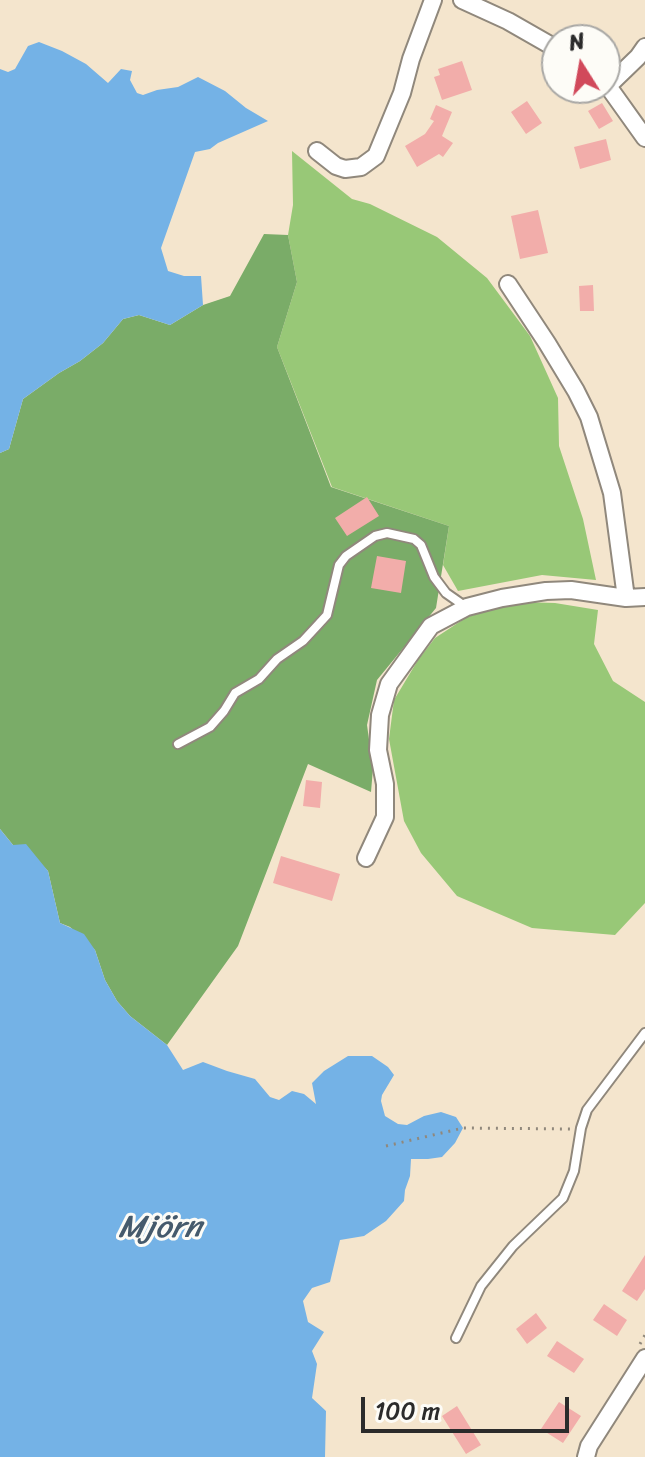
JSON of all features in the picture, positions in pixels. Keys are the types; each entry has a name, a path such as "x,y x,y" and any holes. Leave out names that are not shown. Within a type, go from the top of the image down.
{"street":[{"path":"317,151 345,169 361,167 376,156 402,93 433,0"},
{"path":"462,0 541,40"},
{"path":"621,72 645,47"},
{"path":"621,104 645,138"},
{"path":"508,284 547,343 589,417 612,493 626,598"},
{"path":"366,858 385,817 385,784 378,750 380,715 389,684 431,626 467,607 546,591 571,590 626,598 645,597"},
{"path":"586,1457 589,1446 645,1358"}],"lane":[{"path":"178,744 210,727 235,693 259,679 277,659 303,641 327,615 339,565 346,556 375,536 387,533 414,539 421,545 434,577 446,593 467,607"},
{"path":"456,1338 481,1286 513,1246 563,1198 574,1171 587,1110 645,1033"}],"path":[{"path":"386,1146 463,1128 581,1128"}],"green space":[{"path":"292,151 352,199 370,204 437,237 487,278 530,336 558,398 559,446 583,519 596,580 542,575 458,591 443,565 449,526 332,487 277,347 297,282 288,235 293,205"},
{"path":"264,234 288,235 297,282 277,347 331,487 449,526 436,608 377,680 367,725 373,768 371,792 308,764 238,946 167,1045 130,1016 117,1001 105,980 95,950 70,927 60,923 48,871 13,845 0,829 0,453 9,449 23,399 103,343 123,319 139,315 170,325 203,305 230,296"},
{"path":"519,602 555,603 598,610 594,644 613,681 645,702 645,903 615,935 532,928 457,896 421,853 404,821 389,739 394,700 435,638 467,617"}],"water":[{"path":"39,42 86,64 108,83 121,69 132,71 130,80 137,93 143,95 178,87 198,77 225,91 268,121 210,149 195,152 161,248 168,271 184,276 201,276 203,305 170,325 139,315 123,319 103,343 23,399 9,449 0,453 0,69 8,72 15,69 28,46"},
{"name":"Mjörn","path":"0,829 13,845 26,844 48,871 60,923 84,934 95,950 105,980 117,1001 130,1016 167,1045 183,1070 203,1062 255,1079 270,1097 279,1100 292,1091 304,1094 316,1104 312,1083 324,1071 348,1056 372,1056 394,1075 382,1095 385,1116 398,1124 407,1125 441,1112 456,1117 463,1128 442,1157 411,1159 404,1201 386,1221 364,1236 340,1240 330,1282 312,1288 303,1301 308,1322 324,1332 312,1351 317,1364 312,1398 326,1411 325,1457 0,1457"}],"building":[{"path":"462,61 472,90 442,100 434,77 440,75 438,69"},
{"path":"527,101 542,123 526,134 511,112"},
{"path":"603,104 613,121 599,129 588,111"},
{"path":"436,105 452,112 442,136 453,143 443,157 439,154 417,167 405,146 425,134 434,121 430,119"},
{"path":"606,139 611,160 580,169 574,147"},
{"path":"538,210 548,253 520,259 511,216"},
{"path":"593,285 594,311 580,311 579,286"},
{"path":"367,497 379,516 347,536 335,518"},
{"path":"377,556 406,561 401,593 371,588"},
{"path":"306,780 322,782 320,808 303,806"},
{"path":"281,856 340,874 332,901 273,883"},
{"path":"645,1255 645,1289 637,1301 622,1291"},
{"path":"604,1304 627,1320 617,1336 593,1320"},
{"path":"536,1313 547,1328 527,1344 516,1329"},
{"path":"557,1341 584,1359 574,1373 547,1356"},
{"path":"559,1402 581,1416 563,1443 541,1429"},
{"path":"457,1406 481,1445 466,1454 442,1416"}]}
